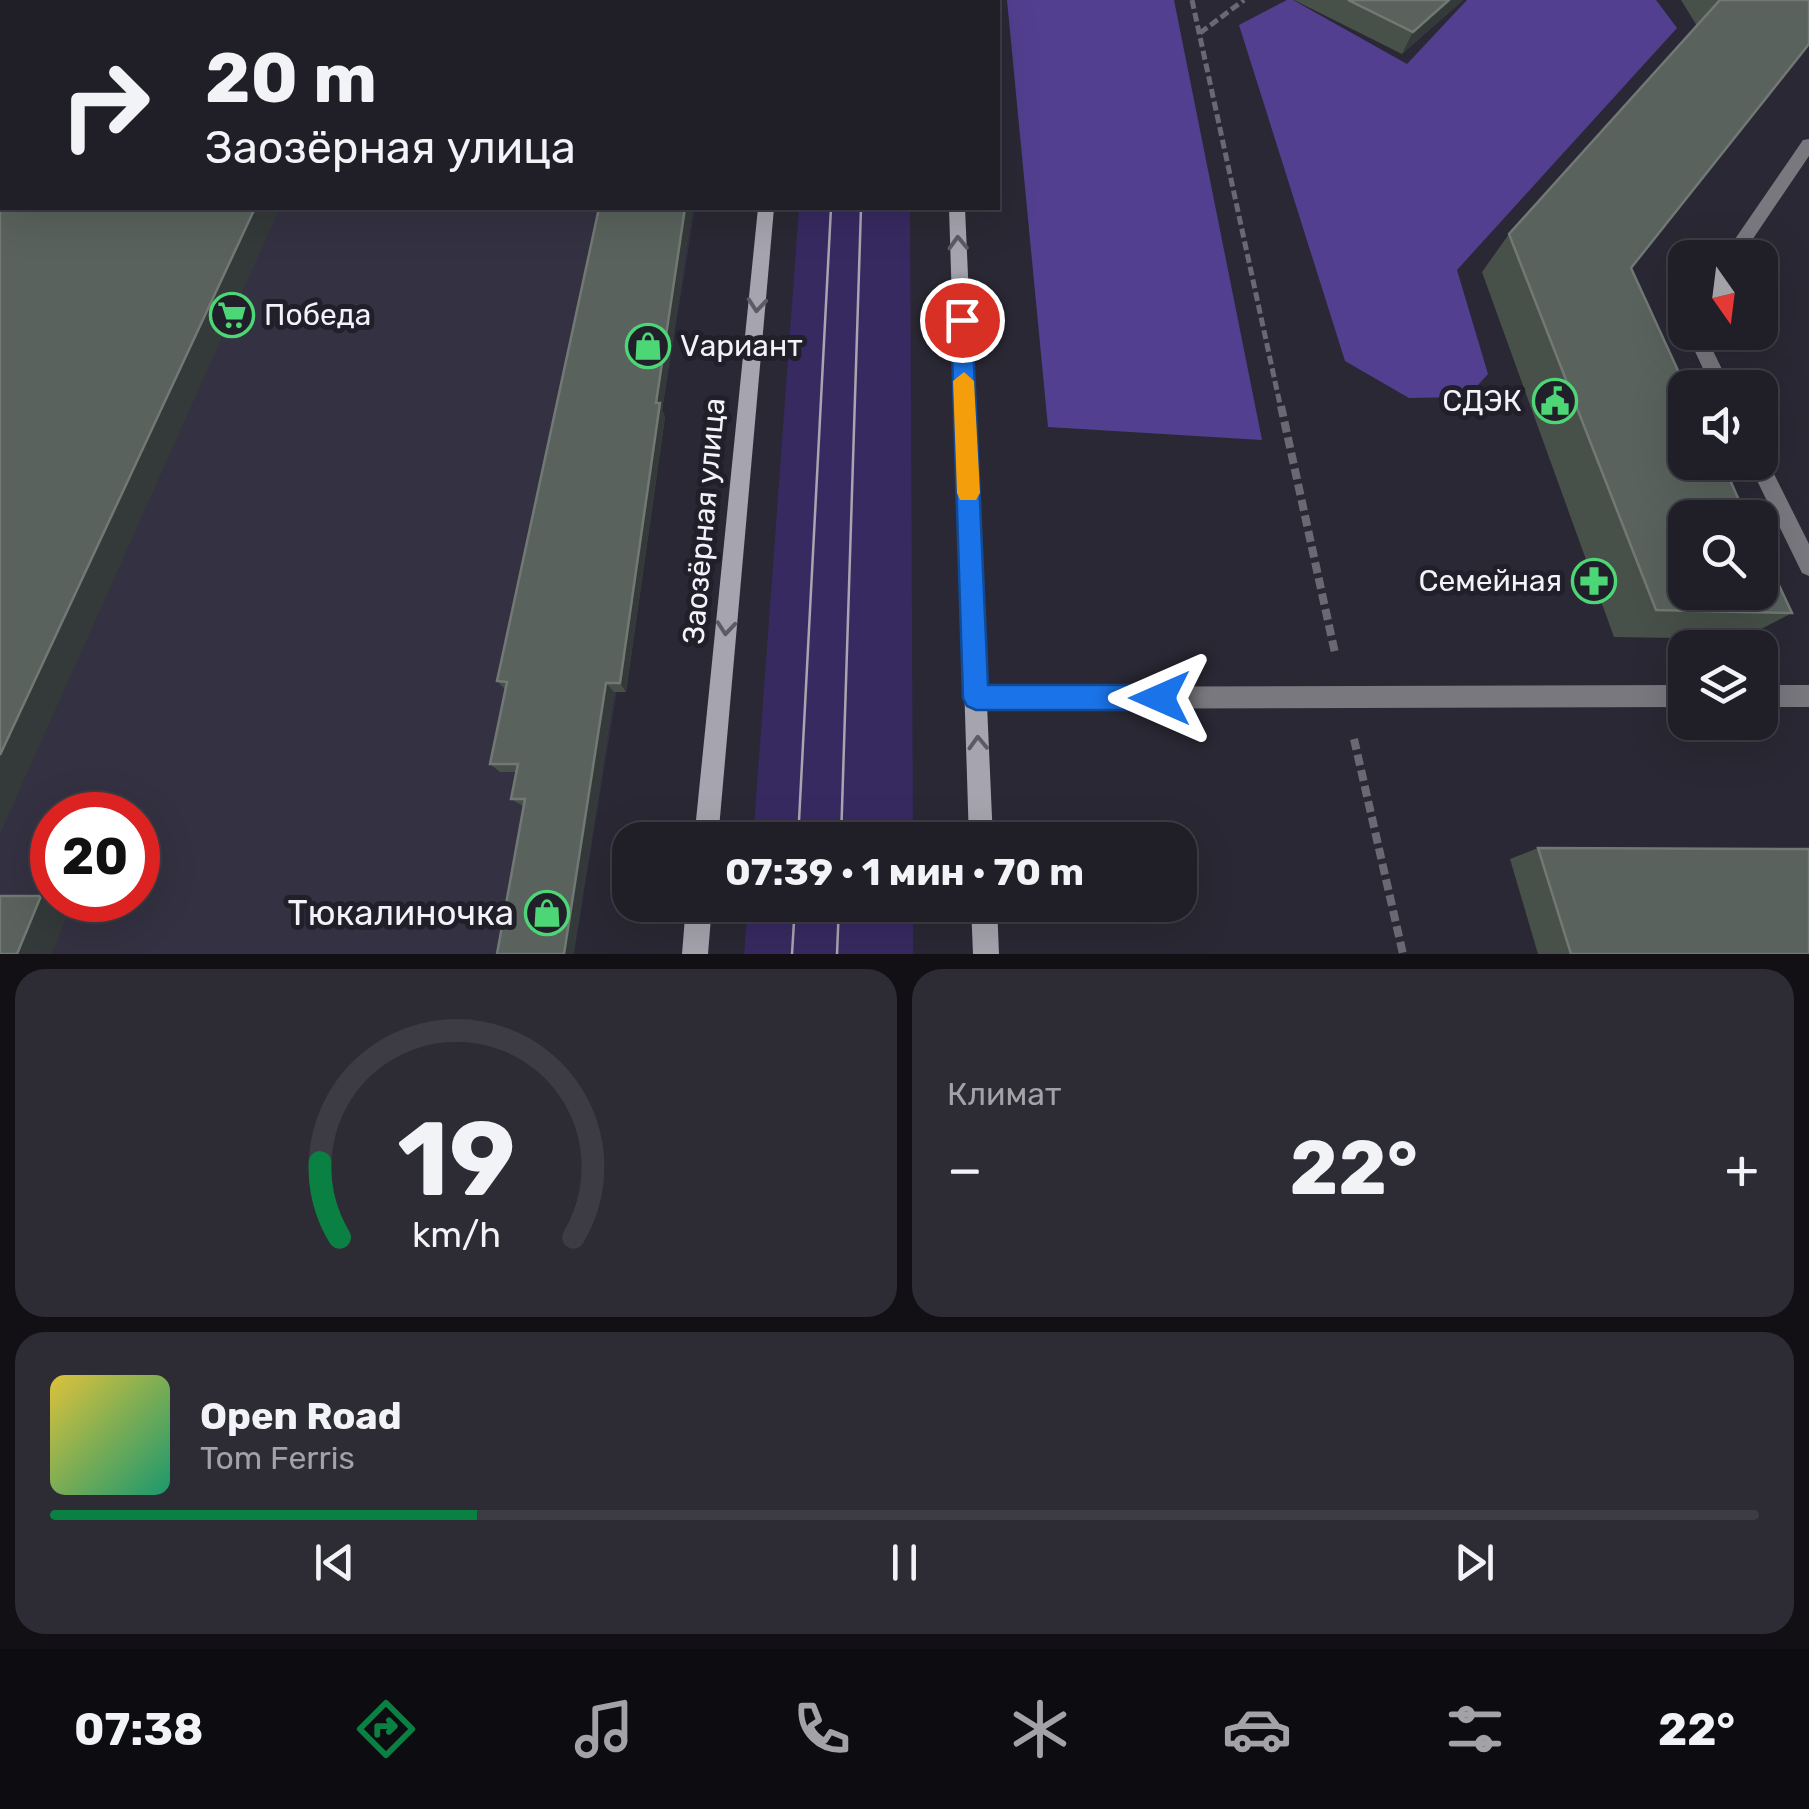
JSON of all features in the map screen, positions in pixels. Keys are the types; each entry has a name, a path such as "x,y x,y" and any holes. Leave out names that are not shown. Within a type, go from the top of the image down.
{"main road":[{"name":"Заозёрная улица","path":"708,822 766,210"},
{"path":"957,210 981,822"},
{"path":"694,954 697,922"},
{"path":"985,922 986,954"}],"lane":[{"path":"1742,240 1809,144"},
{"path":"1767,480 1809,566"},
{"path":"976,698 1668,696"},
{"path":"1778,696 1809,696"}],"path":[{"path":"1192,0 1403,954"},
{"path":"1200,33 1244,0"}],"shaded area":[{"path":"1007,0 1174,0 1262,440 1048,427"},
{"path":"1287,0 1407,64 1467,0 1656,0 1677,28 1457,270 1488,374 1467,397 1409,398 1345,361 1239,25"},
{"path":"0,210 695,210 574,954 0,954"},
{"path":"799,210 910,210 913,822 754,822"},
{"path":"747,922 913,922 913,954 744,954"}],"building":[{"path":"1348,0 1449,0 1413,32"},
{"path":"1720,0 1809,0 1809,44 1631,268 1678,370 1668,370 1668,480 1730,480 1739,500 1668,500 1668,610 1778,610 1778,583 1792,613 1656,610 1509,234"},
{"path":"0,210 254,210 0,755"},
{"path":"599,210 685,210 620,683 606,683 564,954 497,954 525,799 511,799 518,764 490,764 507,682 497,681"},
{"path":"1538,848 1809,849 1809,954 1571,954"},
{"path":"0,896 30,896 30,922 17,954 0,954"}],"tram line":[{"path":"799,822 831,210"},
{"path":"842,822 861,210"},
{"path":"792,954 794,922"},
{"path":"837,954 838,922"}],"slow traffic":[{"path":"964,381 968,493"}],"place":[{"name":"Победа","path":"232,315"},
{"name":"Vариант","path":"648,346"},
{"name":"СДЭК","path":"1555,401"},
{"name":"Семейная","path":"1594,581"},
{"name":"Тюкалиночка","path":"547,913"}],"route":[{"path":"962,320 976,698 1160,698"}]}
